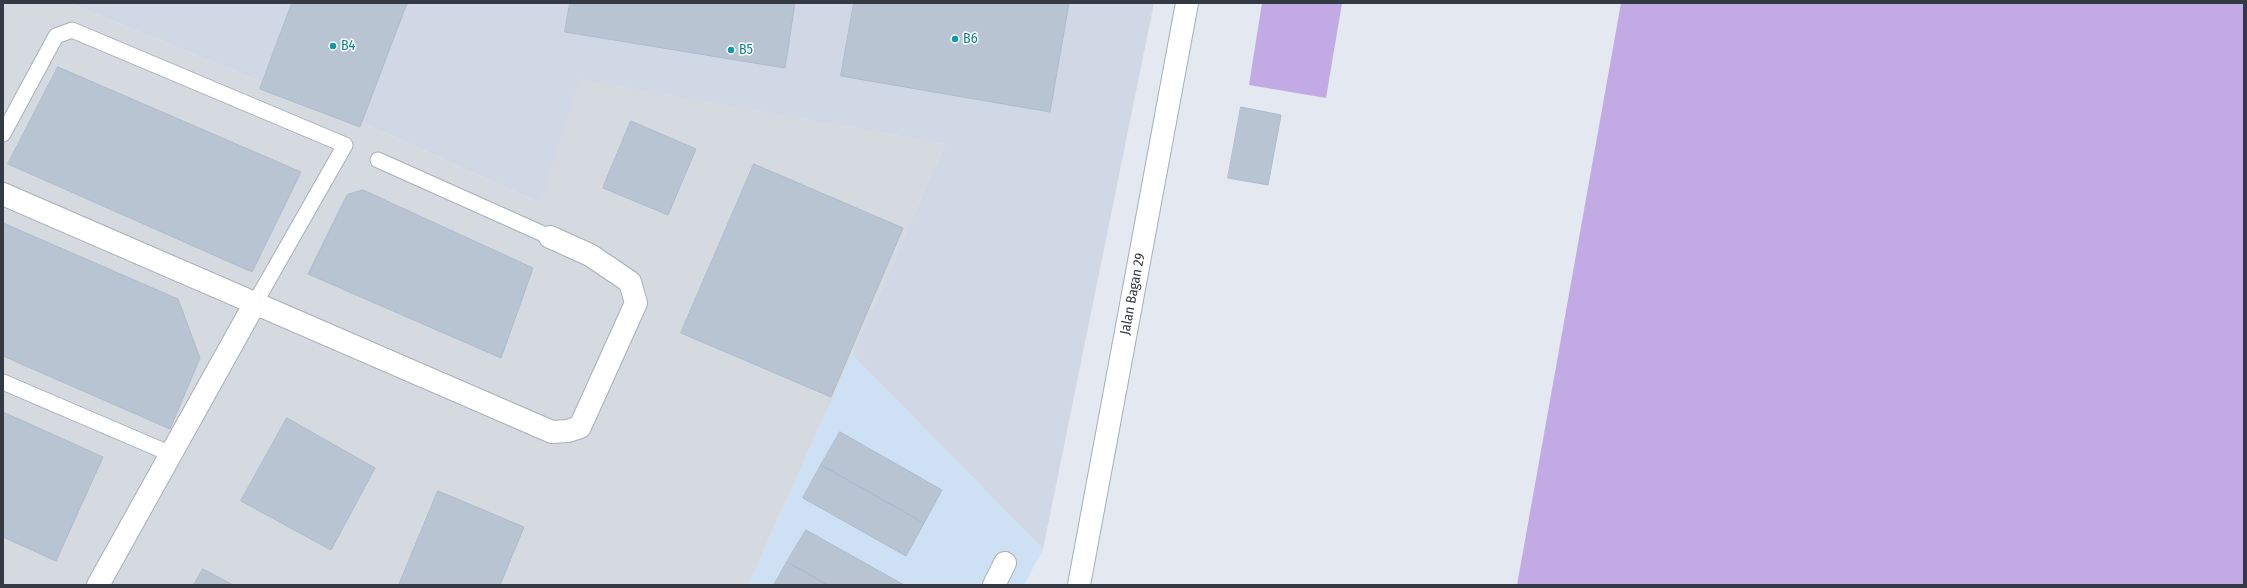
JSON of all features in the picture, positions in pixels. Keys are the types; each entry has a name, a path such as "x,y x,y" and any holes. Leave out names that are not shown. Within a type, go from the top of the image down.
{"street":[{"name":"Jalan Bagan 29","path":"1079,585 1187,3"},
{"path":"3,194 552,432 568,432 580,427 636,302 630,282 590,255 550,238"},
{"path":"98,585 255,303"},
{"path":"994,585 1005,564"}],"lane":[{"path":"3,134 56,36 72,30 345,145 255,303"},
{"path":"378,160 550,238"},
{"path":"3,382 171,454"}],"shaded area":[{"path":"3,3 69,3 379,130 540,203 580,79 945,144 748,585 3,585"},
{"path":"69,3 1154,3 1043,549 852,355 945,144 763,112 540,203 379,130"},
{"path":"1262,3 1342,3 1326,98 1249,85"},
{"path":"1621,3 2244,3 2244,585 1517,585"},
{"path":"852,355 1043,549 1024,585 748,585"}],"building":[{"name":"B4","path":"292,3 407,3 360,127 260,89"},
{"name":"B5","path":"570,3 795,3 785,68 565,32"},
{"name":"B6","path":"854,3 1069,3 1050,112 841,76"},
{"path":"58,67 301,172 252,272 8,164"},
{"path":"1241,107 1281,115 1268,185 1228,178"},
{"path":"631,121 696,149 668,215 603,188"},
{"path":"754,164 903,228 831,397 681,333"},
{"path":"363,190 533,268 501,358 308,274 347,195"},
{"path":"3,223 178,299 200,358 170,429 3,356"},
{"path":"3,412 103,457 56,561 3,537"},
{"path":"287,418 375,468 331,550 241,501"},
{"path":"840,432 942,490 924,523 821,465"},
{"path":"821,465 924,523 906,556 803,498"},
{"path":"438,491 524,527 500,585 399,585"},
{"path":"806,530 904,585 828,585 787,562"},
{"path":"787,562 828,585 774,585"},
{"path":"203,569 233,585 194,585"}],"place":[{"name":"B6","path":"955,39"},
{"name":"B4","path":"333,46"},
{"name":"B5","path":"731,50"}]}
